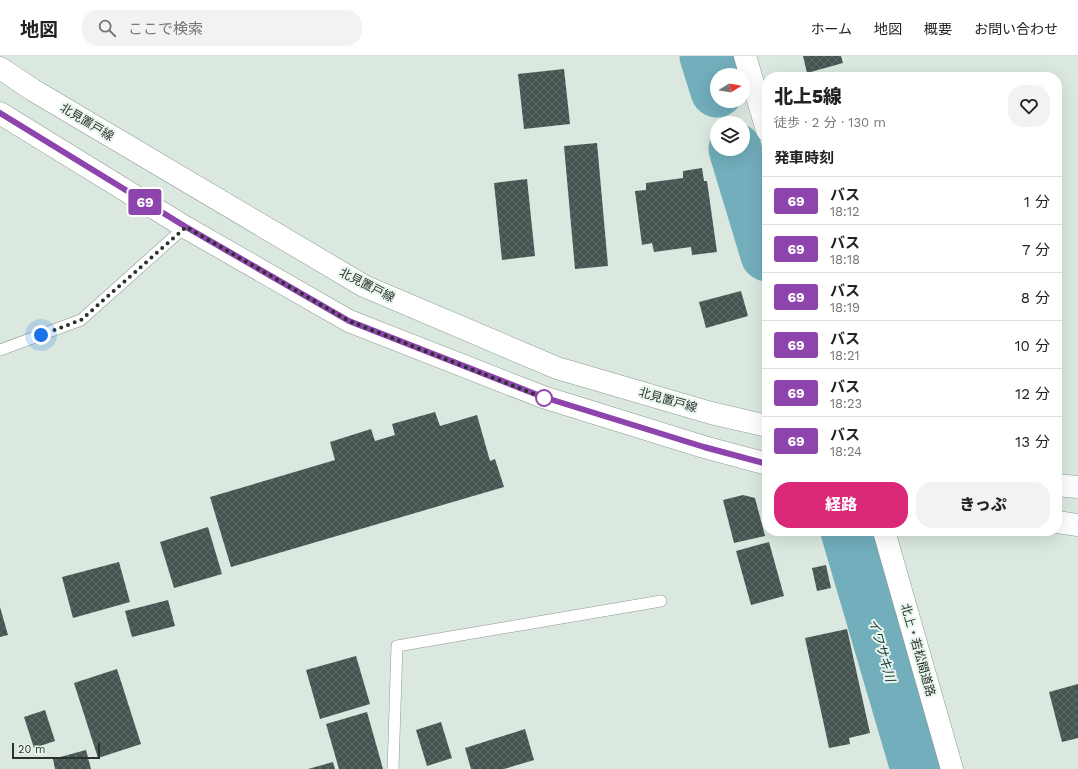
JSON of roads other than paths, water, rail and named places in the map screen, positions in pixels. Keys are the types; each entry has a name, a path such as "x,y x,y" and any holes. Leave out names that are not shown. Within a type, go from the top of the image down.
{"main road":[{"path":"746,56 762,112"},
{"name":"北見置戸線","path":"0,68 32,90 364,286 557,368 711,413 762,425"},
{"path":"0,113 186,227 349,321 543,397 704,447 762,463"},
{"path":"1062,485 1078,487"},
{"path":"1062,523 1078,525"},
{"name":"北上・若松間道路","path":"885,536 952,769"}],"lane":[{"path":"0,350 81,320 186,227"},
{"path":"393,769 397,646 661,601"}],"waterway":[{"name":"イワサキ川","path":"706,56 710,69"},
{"name":"イワサキ川","path":"737,156 762,238"},
{"name":"イワサキ川","path":"848,536 917,769"}]}
